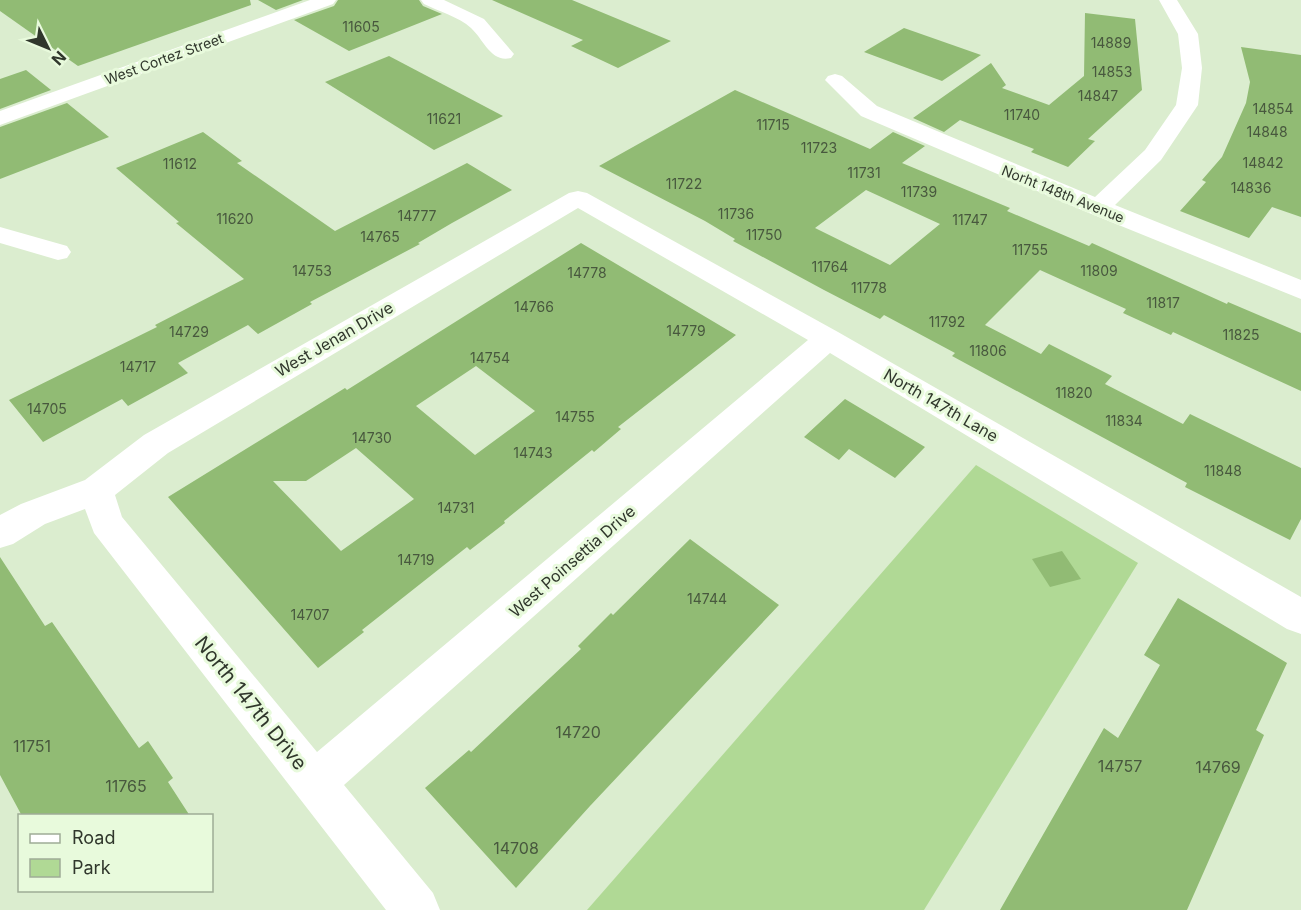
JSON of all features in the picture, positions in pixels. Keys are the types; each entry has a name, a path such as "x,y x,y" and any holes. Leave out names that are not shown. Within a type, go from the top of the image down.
{"street":[{"name":"West Cortez Street","path":"0,118 327,0"},
{"path":"430,0 477,23 504,54"},
{"path":"1098,208 1153,155 1187,105 1192,68 1188,34 1168,0"},
{"name":"Norht 148th Avenue","path":"835,80 869,111 1098,208 1301,290"},
{"name":"North 147th Lane","path":"578,198 828,339 1301,617"},
{"name":"West Jenan Drive","path":"0,533 33,514 97,490 156,444 578,198"},
{"path":"0,235 58,252"},
{"name":"West Poinsettia Drive","path":"315,782 828,339"},
{"name":"North 147th Drive","path":"97,490 106,524 416,910"}],"green space":[{"path":"976,465 1138,563 924,910 587,910"}],"building":[{"path":"0,0 250,0 251,5 78,66 0,11"},
{"path":"258,0 303,0 276,10"},
{"path":"338,0 419,0 423,6 442,14 349,51 294,20 334,6"},
{"path":"492,0 572,0 671,41 618,68 571,46 583,40"},
{"path":"1085,13 1135,19 1142,90 1088,139 1095,141 1068,167 1031,152 1034,149 960,120 944,132 913,118 991,63 1006,85 1002,88 1049,105 1084,76"},
{"path":"904,28 981,55 942,81 864,52"},
{"path":"1241,47 1301,55 1301,217 1272,207 1249,238 1180,211 1206,182 1202,180 1222,157 1246,103 1250,82"},
{"path":"389,56 503,116 434,150 325,82"},
{"path":"26,70 51,90 0,109 0,79"},
{"path":"735,90 870,149 893,132 925,146 902,163 1010,208 1007,211 1089,246 1092,243 1227,304 1228,302 1301,333 1301,391 1173,332 1171,335 1123,313 1126,309 1040,270 985,325 1041,354 1049,344 1112,376 1105,384 1183,424 1190,414 1301,468 1301,519 1290,540 1185,487 1187,483 952,356 955,353 884,315 880,319 824,290 733,241 735,239 705,221 599,166","holes":["866,190 940,224 890,265 815,228"]},
{"path":"67,103 109,137 0,179 0,127"},
{"path":"203,132 242,161 237,163 335,231 467,163 512,190 418,243 420,244 310,302 312,304 258,334 248,325 178,363 188,373 128,406 122,399 43,442 9,400 157,327 155,325 244,279 176,223 179,222 116,168"},
{"path":"581,243 736,335 618,427 621,429 504,521 505,523 470,550 467,547 318,668 168,497 345,388 347,390","holes":["476,366 535,411 475,455 416,406","356,448 414,499 341,551 273,481 306,481"]},
{"path":"845,399 925,447 895,478 849,449 839,460 804,437"},
{"path":"690,539 779,605 516,888 425,788 469,750 471,752 581,649 578,646"},
{"path":"1062,551 1081,579 1050,587 1032,559"},
{"path":"0,557 45,626 52,622 139,748 148,741 173,778 168,782 189,814 21,814 0,775"},
{"path":"1178,598 1287,663 1256,730 1264,735 1187,910 1000,910 1104,728 1118,738 1160,665 1144,655"}]}
